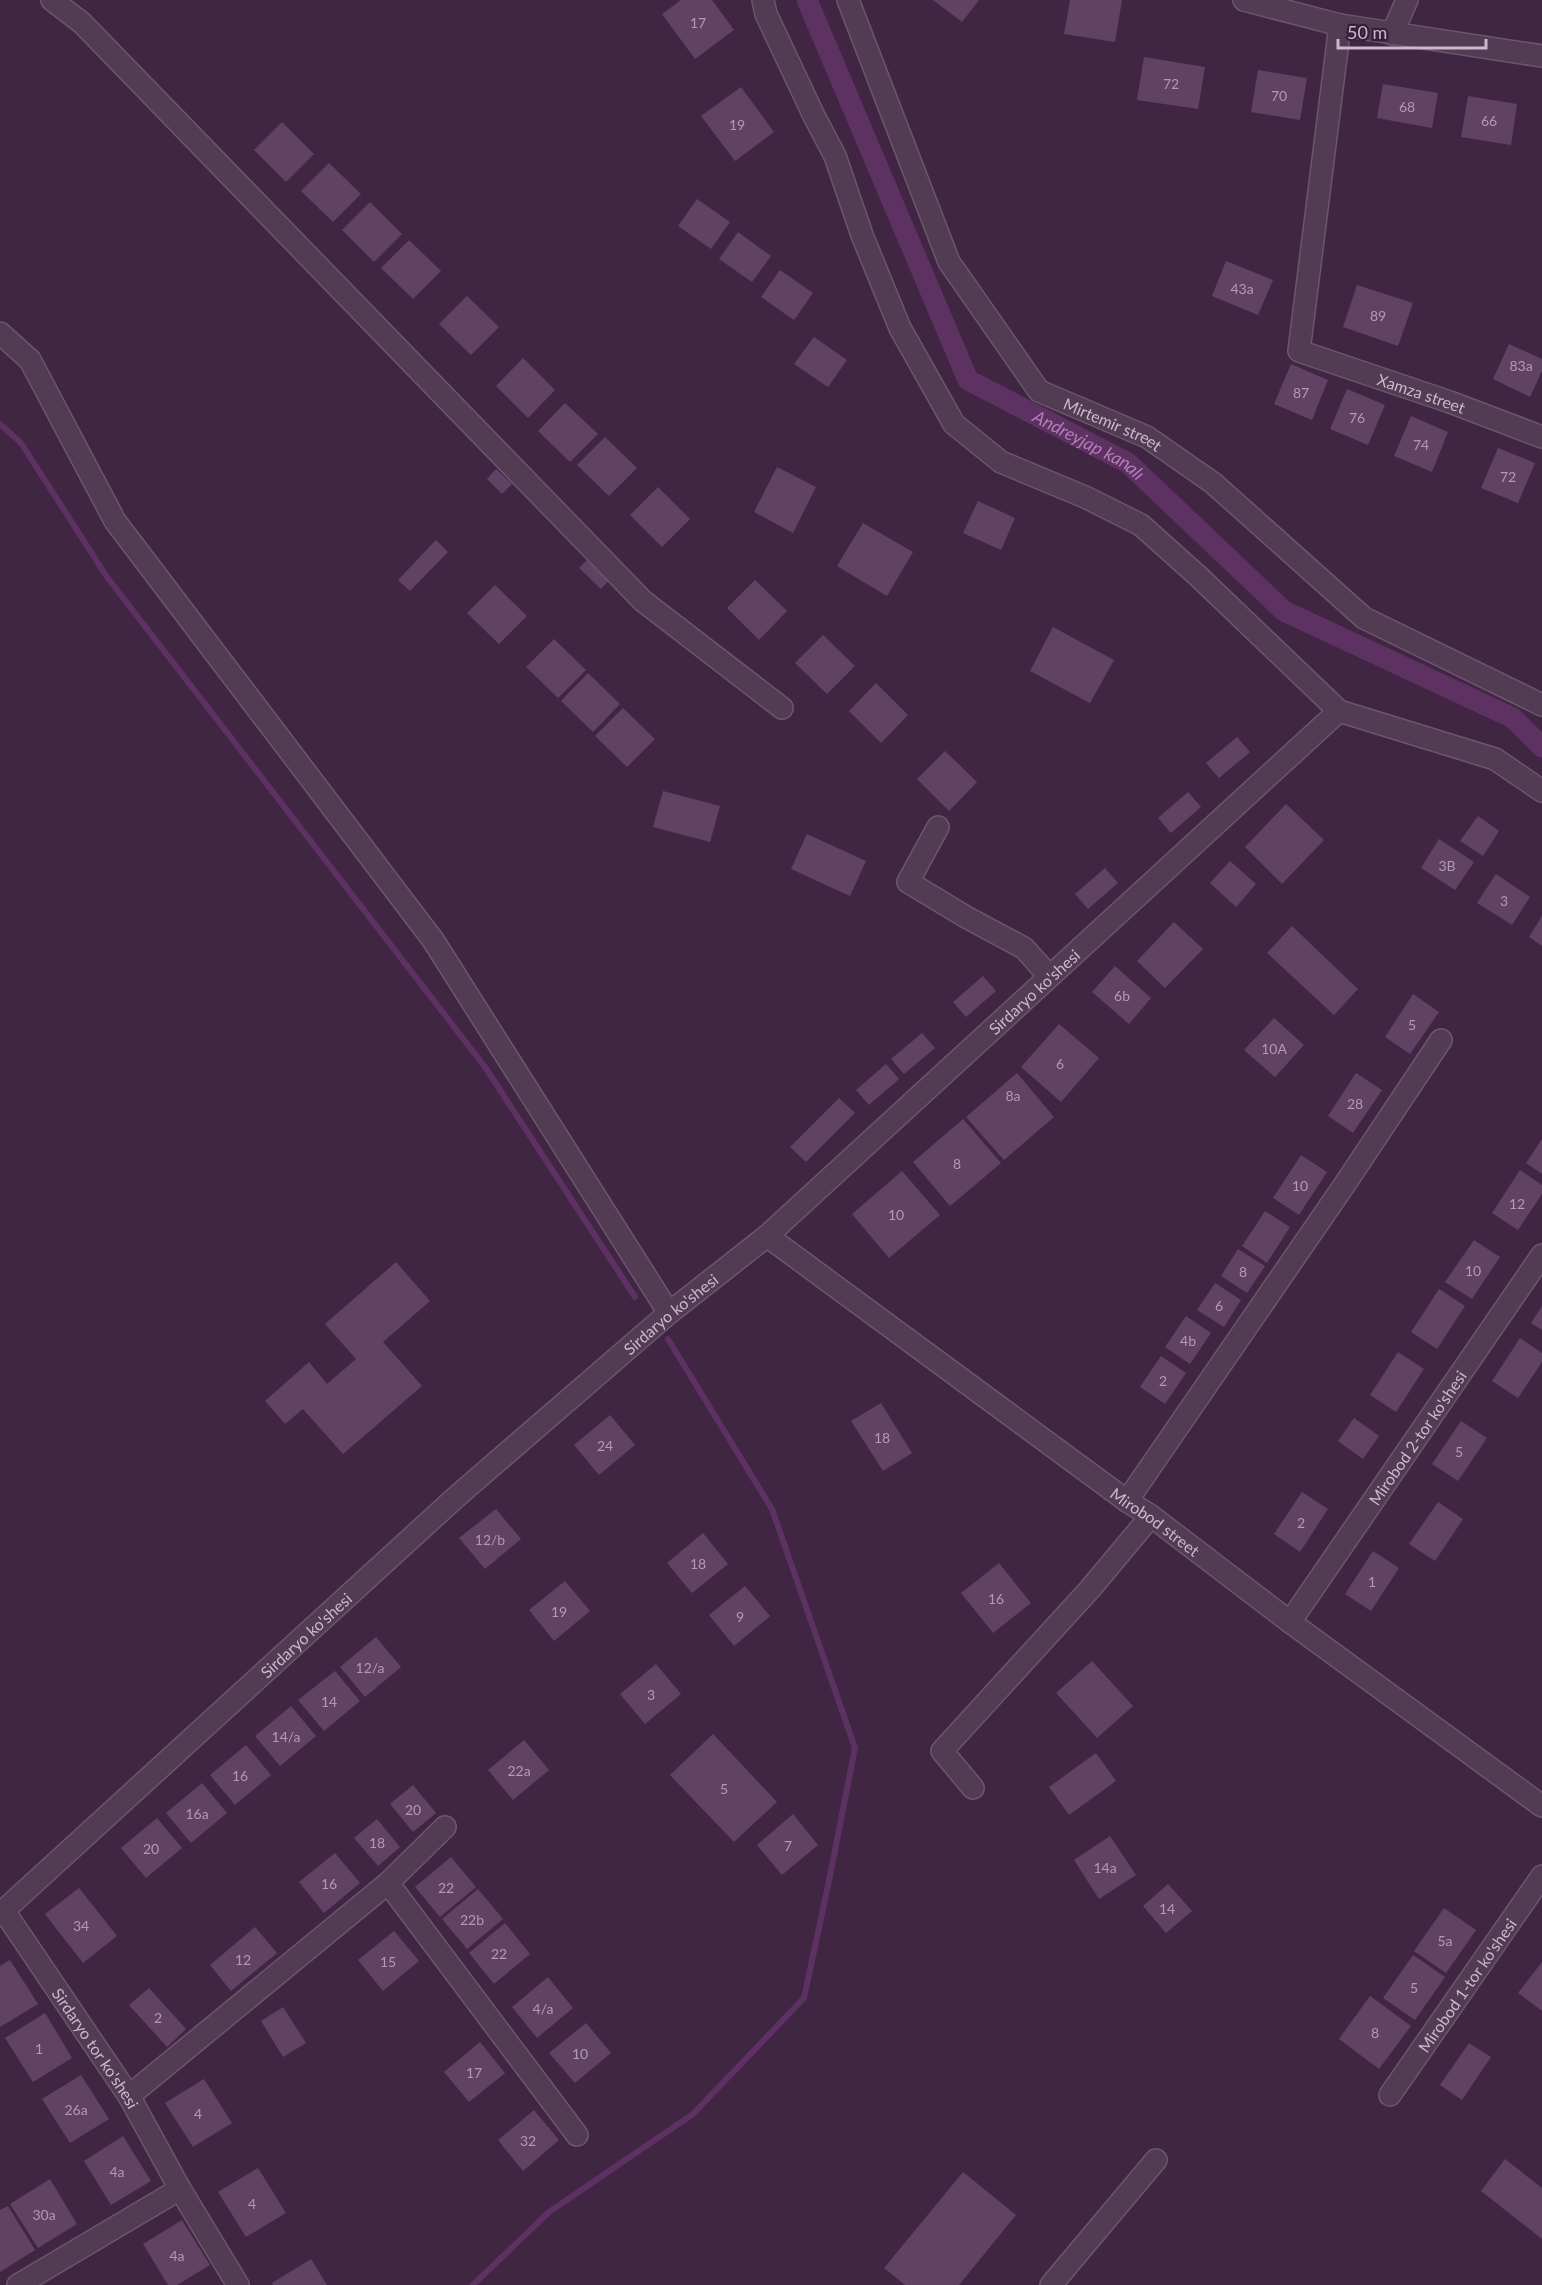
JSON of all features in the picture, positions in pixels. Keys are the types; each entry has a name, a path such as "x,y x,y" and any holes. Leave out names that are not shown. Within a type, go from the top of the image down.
{"street":[{"path":"52,0 82,23 643,601 782,708"},
{"path":"763,0 766,14 835,156 862,235 900,328 954,424 1000,462 1085,497 1141,525 1198,576 1339,711 1494,759 1542,791"},
{"name":"Mirtemir street","path":"848,0 949,262 1039,391 1147,436 1213,483 1364,618 1542,705"},
{"path":"1244,0 1340,25 1542,56"},
{"path":"1392,34 1407,0"},
{"name":"Xamza street","path":"1340,25 1299,351 1542,436"},
{"path":"0,333 30,360 115,521 433,940 669,1313"},
{"name":"Sirdaryo ko'shesi","path":"2,1912 455,1498 669,1313 767,1236 1339,711"},
{"path":"938,827 908,882 1024,948 1049,976"},
{"path":"1127,1501 1441,1040"},
{"name":"Mirobod street","path":"767,1236 1127,1501 1151,1516 1290,1622 1542,1806"},
{"name":"Mirobod 2-tor ko'shesi","path":"1290,1622 1542,1255"},
{"path":"974,1788 942,1751 1090,1589 1151,1516"},
{"path":"129,2096 388,1883 445,1827"},
{"name":"Mirobod 1-tor ko'shesi","path":"1390,2095 1542,1876"},
{"path":"388,1883 577,2135"},
{"name":"Sirdaryo tor ko'shesi","path":"2,1912 129,2096 180,2189 238,2285"},
{"path":"1051,2285 1156,2160"},
{"path":"18,2285 180,2189"}],"building":[{"path":"681,0 712,0 734,30 695,59 662,14"},
{"path":"933,0 979,0 962,22"},
{"path":"1070,0 1122,0 1115,42 1064,34"},
{"path":"1144,57 1205,67 1198,109 1137,100"},
{"path":"1258,70 1307,78 1300,120 1251,112"},
{"path":"1383,84 1438,93 1432,128 1377,118"},
{"path":"741,87 774,132 735,161 701,116"},
{"path":"1468,96 1517,104 1511,145 1461,137"},
{"path":"282,122 314,154 286,182 254,150"},
{"path":"329,163 361,194 333,222 301,191"},
{"path":"697,199 730,222 711,249 678,226"},
{"path":"370,202 402,234 374,262 342,230"},
{"path":"738,232 771,256 752,282 719,259"},
{"path":"409,240 441,271 413,299 381,268"},
{"path":"1226,261 1273,280 1258,315 1212,296"},
{"path":"780,270 813,293 794,320 761,297"},
{"path":"1357,285 1413,303 1398,346 1343,327"},
{"path":"467,296 499,327 471,355 439,324"},
{"path":"814,337 847,360 828,387 794,364"},
{"path":"1509,344 1542,359 1542,371 1530,397 1493,379"},
{"path":"523,358 555,390 528,418 496,386"},
{"path":"1291,364 1328,380 1312,420 1274,404"},
{"path":"1347,389 1385,405 1368,445 1330,429"},
{"path":"565,403 598,434 570,462 538,431"},
{"path":"1411,416 1448,432 1432,472 1394,456"},
{"path":"605,437 637,468 609,496 577,465"},
{"path":"1498,448 1535,463 1518,503 1481,488"},
{"path":"777,467 816,487 793,533 754,512"},
{"path":"496,469 512,484 502,494 487,479"},
{"path":"658,487 690,519 662,547 630,515"},
{"path":"978,501 1015,518 1001,550 963,533"},
{"path":"863,523 913,552 887,596 837,566"},
{"path":"436,540 448,552 410,591 398,580"},
{"path":"590,557 611,578 601,589 579,568"},
{"path":"755,580 787,611 759,640 727,608"},
{"path":"495,585 527,616 499,644 467,613"},
{"path":"1053,627 1114,660 1090,703 1030,671"},
{"path":"823,635 855,666 827,694 795,663"},
{"path":"554,639 586,670 558,698 526,667"},
{"path":"588,673 620,704 593,732 561,701"},
{"path":"876,683 908,715 881,743 849,711"},
{"path":"623,708 655,739 627,767 595,736"},
{"path":"1237,737 1250,752 1219,778 1206,763"},
{"path":"945,751 977,782 949,811 917,779"},
{"path":"663,791 720,806 710,842 653,827"},
{"path":"1188,792 1201,807 1171,833 1158,818"},
{"path":"1286,804 1324,840 1282,884 1245,847"},
{"path":"1478,816 1499,831 1483,856 1460,841"},
{"path":"807,834 866,861 850,896 791,869"},
{"path":"1439,839 1474,862 1455,890 1421,868"},
{"path":"1230,861 1256,884 1236,907 1210,883"},
{"path":"1105,868 1118,883 1088,909 1075,894"},
{"path":"1496,874 1530,897 1512,925 1477,903"},
{"path":"1542,916 1542,946 1529,937"},
{"path":"1174,922 1203,949 1165,988 1137,961"},
{"path":"1292,926 1358,989 1334,1015 1267,953"},
{"path":"1115,966 1151,998 1129,1024 1092,992"},
{"path":"983,976 996,991 966,1017 953,1002"},
{"path":"1413,994 1439,1012 1410,1054 1385,1037"},
{"path":"1274,1018 1304,1045 1275,1077 1244,1050"},
{"path":"1059,1024 1099,1058 1061,1102 1021,1067"},
{"path":"922,1033 935,1048 904,1074 891,1059"},
{"path":"886,1064 899,1079 869,1105 856,1090"},
{"path":"1017,1073 1054,1117 1004,1160 966,1117"},
{"path":"1356,1073 1382,1090 1353,1133 1328,1116"},
{"path":"839,1098 855,1113 806,1162 790,1147"},
{"path":"963,1119 1001,1163 950,1206 913,1162"},
{"path":"1542,1139 1542,1174 1526,1163"},
{"path":"1301,1155 1327,1172 1299,1215 1273,1198"},
{"path":"1520,1170 1542,1185 1542,1194 1518,1230 1492,1213"},
{"path":"902,1171 940,1215 889,1258 852,1214"},
{"path":"1265,1211 1290,1227 1267,1263 1242,1246"},
{"path":"1474,1240 1500,1257 1472,1299 1445,1282"},
{"path":"1238,1249 1265,1266 1247,1293 1221,1276"},
{"path":"396,1262 430,1301 383,1342 422,1386 343,1454 303,1409 285,1424 265,1401 309,1362 327,1384 356,1359 325,1324"},
{"path":"1215,1283 1241,1300 1224,1327 1197,1310"},
{"path":"1439,1289 1465,1306 1437,1349 1411,1332"},
{"path":"1542,1306 1542,1330 1531,1323"},
{"path":"1186,1316 1211,1333 1190,1364 1165,1347"},
{"path":"1520,1338 1542,1353 1542,1362 1518,1398 1492,1381"},
{"path":"1398,1352 1424,1369 1396,1412 1370,1395"},
{"path":"1161,1356 1186,1373 1165,1404 1140,1387"},
{"path":"881,1403 912,1453 883,1471 851,1421"},
{"path":"610,1415 635,1445 599,1475 574,1445"},
{"path":"1354,1418 1379,1436 1363,1459 1338,1441"},
{"path":"1461,1421 1487,1438 1458,1481 1432,1464"},
{"path":"1302,1492 1328,1509 1300,1552 1274,1534"},
{"path":"1438,1502 1463,1519 1435,1561 1409,1544"},
{"path":"496,1509 521,1539 485,1569 459,1538"},
{"path":"703,1533 728,1564 692,1593 667,1563"},
{"path":"1373,1551 1399,1568 1371,1611 1345,1594"},
{"path":"999,1563 1031,1603 993,1633 961,1593"},
{"path":"565,1581 590,1611 554,1641 529,1610"},
{"path":"745,1586 770,1616 734,1646 709,1615"},
{"path":"376,1637 401,1667 365,1697 340,1667"},
{"path":"1092,1661 1133,1706 1097,1738 1056,1693"},
{"path":"656,1664 681,1694 645,1724 620,1694"},
{"path":"335,1671 360,1701 324,1731 298,1700"},
{"path":"291,1706 316,1736 280,1766 255,1736"},
{"path":"713,1734 777,1802 734,1842 670,1775"},
{"path":"524,1740 549,1770 513,1800 488,1770"},
{"path":"246,1745 271,1775 235,1805 210,1775"},
{"path":"1096,1753 1116,1781 1069,1815 1049,1787"},
{"path":"202,1783 227,1813 191,1843 166,1813"},
{"path":"413,1785 436,1813 413,1832 390,1804"},
{"path":"793,1814 818,1845 782,1875 757,1845"},
{"path":"157,1818 182,1848 146,1878 121,1848"},
{"path":"377,1819 400,1847 378,1866 354,1838"},
{"path":"1110,1836 1136,1875 1099,1899 1074,1860"},
{"path":"335,1853 360,1883 324,1913 299,1882"},
{"path":"451,1857 476,1887 440,1917 415,1887"},
{"path":"1168,1884 1192,1911 1166,1933 1143,1906"},
{"path":"79,1888 117,1936 83,1963 45,1914"},
{"path":"478,1889 503,1919 467,1949 442,1919"},
{"path":"1444,1908 1476,1930 1446,1973 1414,1951"},
{"path":"505,1923 530,1954 494,1984 469,1953"},
{"path":"255,1927 277,1953 231,1991 210,1965"},
{"path":"394,1931 419,1961 383,1991 358,1960"},
{"path":"1413,1955 1445,1977 1415,2020 1383,1998"},
{"path":"10,1960 38,2004 0,2027 0,1966"},
{"path":"1542,1962 1542,2011 1518,1993"},
{"path":"548,1977 573,2008 537,2038 512,2007"},
{"path":"149,1988 186,2029 167,2047 129,2005"},
{"path":"1370,1996 1411,2026 1379,2069 1339,2039"},
{"path":"283,2007 306,2043 283,2057 261,2021"},
{"path":"45,2013 72,2058 33,2082 5,2038"},
{"path":"586,2023 611,2053 575,2083 549,2053"},
{"path":"480,2042 505,2073 469,2102 444,2072"},
{"path":"1469,2043 1491,2057 1462,2100 1440,2085"},
{"path":"81,2075 109,2119 70,2143 42,2099"},
{"path":"204,2079 232,2123 193,2147 165,2103"},
{"path":"534,2110 559,2140 523,2171 498,2140"},
{"path":"123,2136 151,2181 111,2205 84,2161"},
{"path":"1505,2159 1542,2188 1542,2239 1481,2191"},
{"path":"258,2168 286,2213 246,2237 218,2192"},
{"path":"963,2172 1016,2215 959,2285 905,2285 884,2268"},
{"path":"50,2179 77,2224 38,2248 10,2204"},
{"path":"8,2206 35,2250 0,2272 0,2210"},
{"path":"182,2220 210,2265 177,2285 168,2285 143,2244"},
{"path":"311,2259 327,2285 273,2285 272,2283"}],"waterway":[{"name":"Andreyjap kanalı","path":"807,0 968,380 1128,463 1284,611 1513,718 1542,747"},
{"path":"0,424 21,443 107,577 485,1067 635,1297"},
{"path":"473,2285 549,2212 693,2114 804,1998 830,1876 855,1748 772,1509 668,1339"}]}
